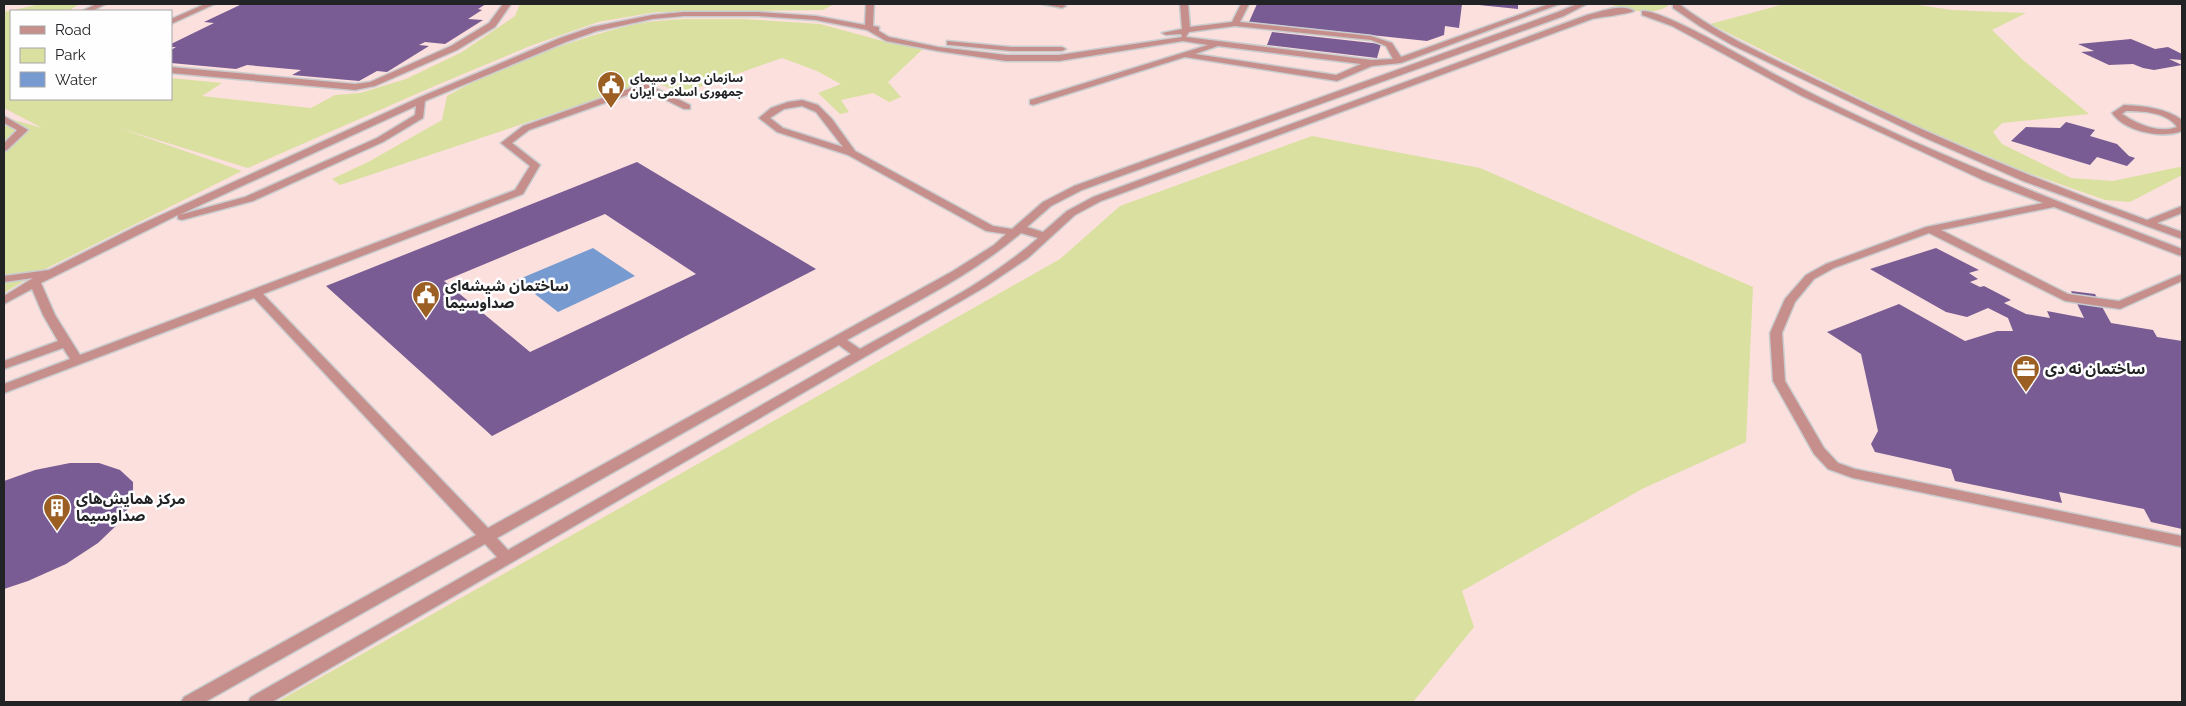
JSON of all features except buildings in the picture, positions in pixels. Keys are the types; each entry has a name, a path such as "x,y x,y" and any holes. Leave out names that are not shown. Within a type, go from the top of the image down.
{"lane":[{"path":"88,10 102,4"},
{"path":"172,22 211,4"},
{"path":"172,70 355,87 372,84 454,48 492,24 507,4"},
{"path":"869,28 870,4"},
{"path":"1046,4 1062,6"},
{"path":"1182,39 1187,29 1184,4"},
{"path":"1235,24 1245,4"},
{"path":"869,28 886,39 938,49 1006,58 1059,58 1182,39 1372,63 1398,61 1556,4"},
{"path":"190,702 957,273 998,247 1015,230 1047,204 1078,188 1561,14 1583,4"},
{"path":"1604,4 1645,13 1675,24 1805,94 1908,142 2013,188 2182,253"},
{"path":"1645,13 1665,11 1676,5 1698,21 1827,89 2028,178 2182,236"},
{"path":"257,702 981,285 1024,256 1071,213 1097,199 1590,16 1616,11 1630,11"},
{"path":"4,301 35,282 140,228 421,100 563,40 595,29 652,17 684,14 758,14 816,18 947,42 1011,49 1056,50 1116,42 1187,29 1235,24 1381,40 1393,48 1398,61"},
{"path":"938,49 947,42"},
{"path":"1032,102 1220,44"},
{"path":"1183,55 1337,78 1372,63"},
{"path":"1398,61 1415,66 1434,75"},
{"path":"4,389 519,192 535,165 506,143 526,128 645,86 687,107"},
{"path":"140,228 249,199 380,140 420,116 421,100"},
{"path":"852,153 842,138 815,107 798,102 775,108 764,118 780,130 852,153 990,229 1015,230 1044,236"},
{"path":"2124,108 2141,109 2180,121 2182,128 2178,130 2152,130 2124,120 2117,113 2124,108"},
{"path":"4,119 23,130 4,148"},
{"path":"2013,188 2030,187 2032,183 2028,178"},
{"path":"2056,204 2049,198 2050,195 2057,193 2071,195"},
{"path":"2056,204 1930,229 1830,266 1810,277 1788,301 1776,333 1780,380 1819,450 1833,466 1852,473 2182,542"},
{"path":"2148,223 2182,209"},
{"path":"1930,229 2065,297 2120,305 2182,277"},
{"path":"2155,242 2170,245 2180,243 2177,238 2166,230"},
{"path":"4,280 55,272"},
{"path":"35,282 48,315 77,361"},
{"path":"256,292 507,558"},
{"path":"839,339 860,355"},
{"path":"4,365 66,342"}],"shaded area":[{"path":"4,4 2182,4 2182,702 4,702 4,286 199,176 4,117"}],"green space":[{"path":"41,4 79,4 70,10 13,10"},
{"path":"520,4 834,4 823,10 656,12 598,22 530,46 248,168 119,128 242,171 39,272 4,293 4,117 42,128 4,108 4,12 10,11 10,100 172,100 172,78 222,83 202,96 311,108 335,95 360,93 406,79 462,52 515,16"},
{"path":"1609,4 1670,4 1657,10 1641,11"},
{"path":"1785,4 1912,4 1952,10 2026,13 1992,30 2023,60 2089,114 2002,123 1993,132 2002,144 2071,178 2113,181 2179,167 2182,168 2182,175 2130,202 2105,200 2020,170 1903,120 1710,24"},
{"path":"685,19 744,19 820,24 890,43 924,48 888,82 901,97 889,102 873,93 841,100 849,112 840,114 818,93 841,84 817,71 782,58 683,93 651,81 340,185 332,179 370,161 442,120 447,96 491,74 539,54 588,37 642,23"},
{"path":"1312,136 1480,168 1753,287 1746,442 1642,489 1462,591 1474,627 1413,702 277,702 1060,259 1120,206"}],"water":[{"path":"593,248 635,276 558,312 517,280"}],"place":[{"name":"سازمان صدا و سیمای جمهوری اسلامی ایران","path":"611,109"},
{"name":"ساختمان شیشه‌ای صداوسیما","path":"426,319"},
{"name":"ساختمان نه دی","path":"2026,393"},
{"name":"مرکز همایش‌های صداوسیما","path":"57,532"}]}
